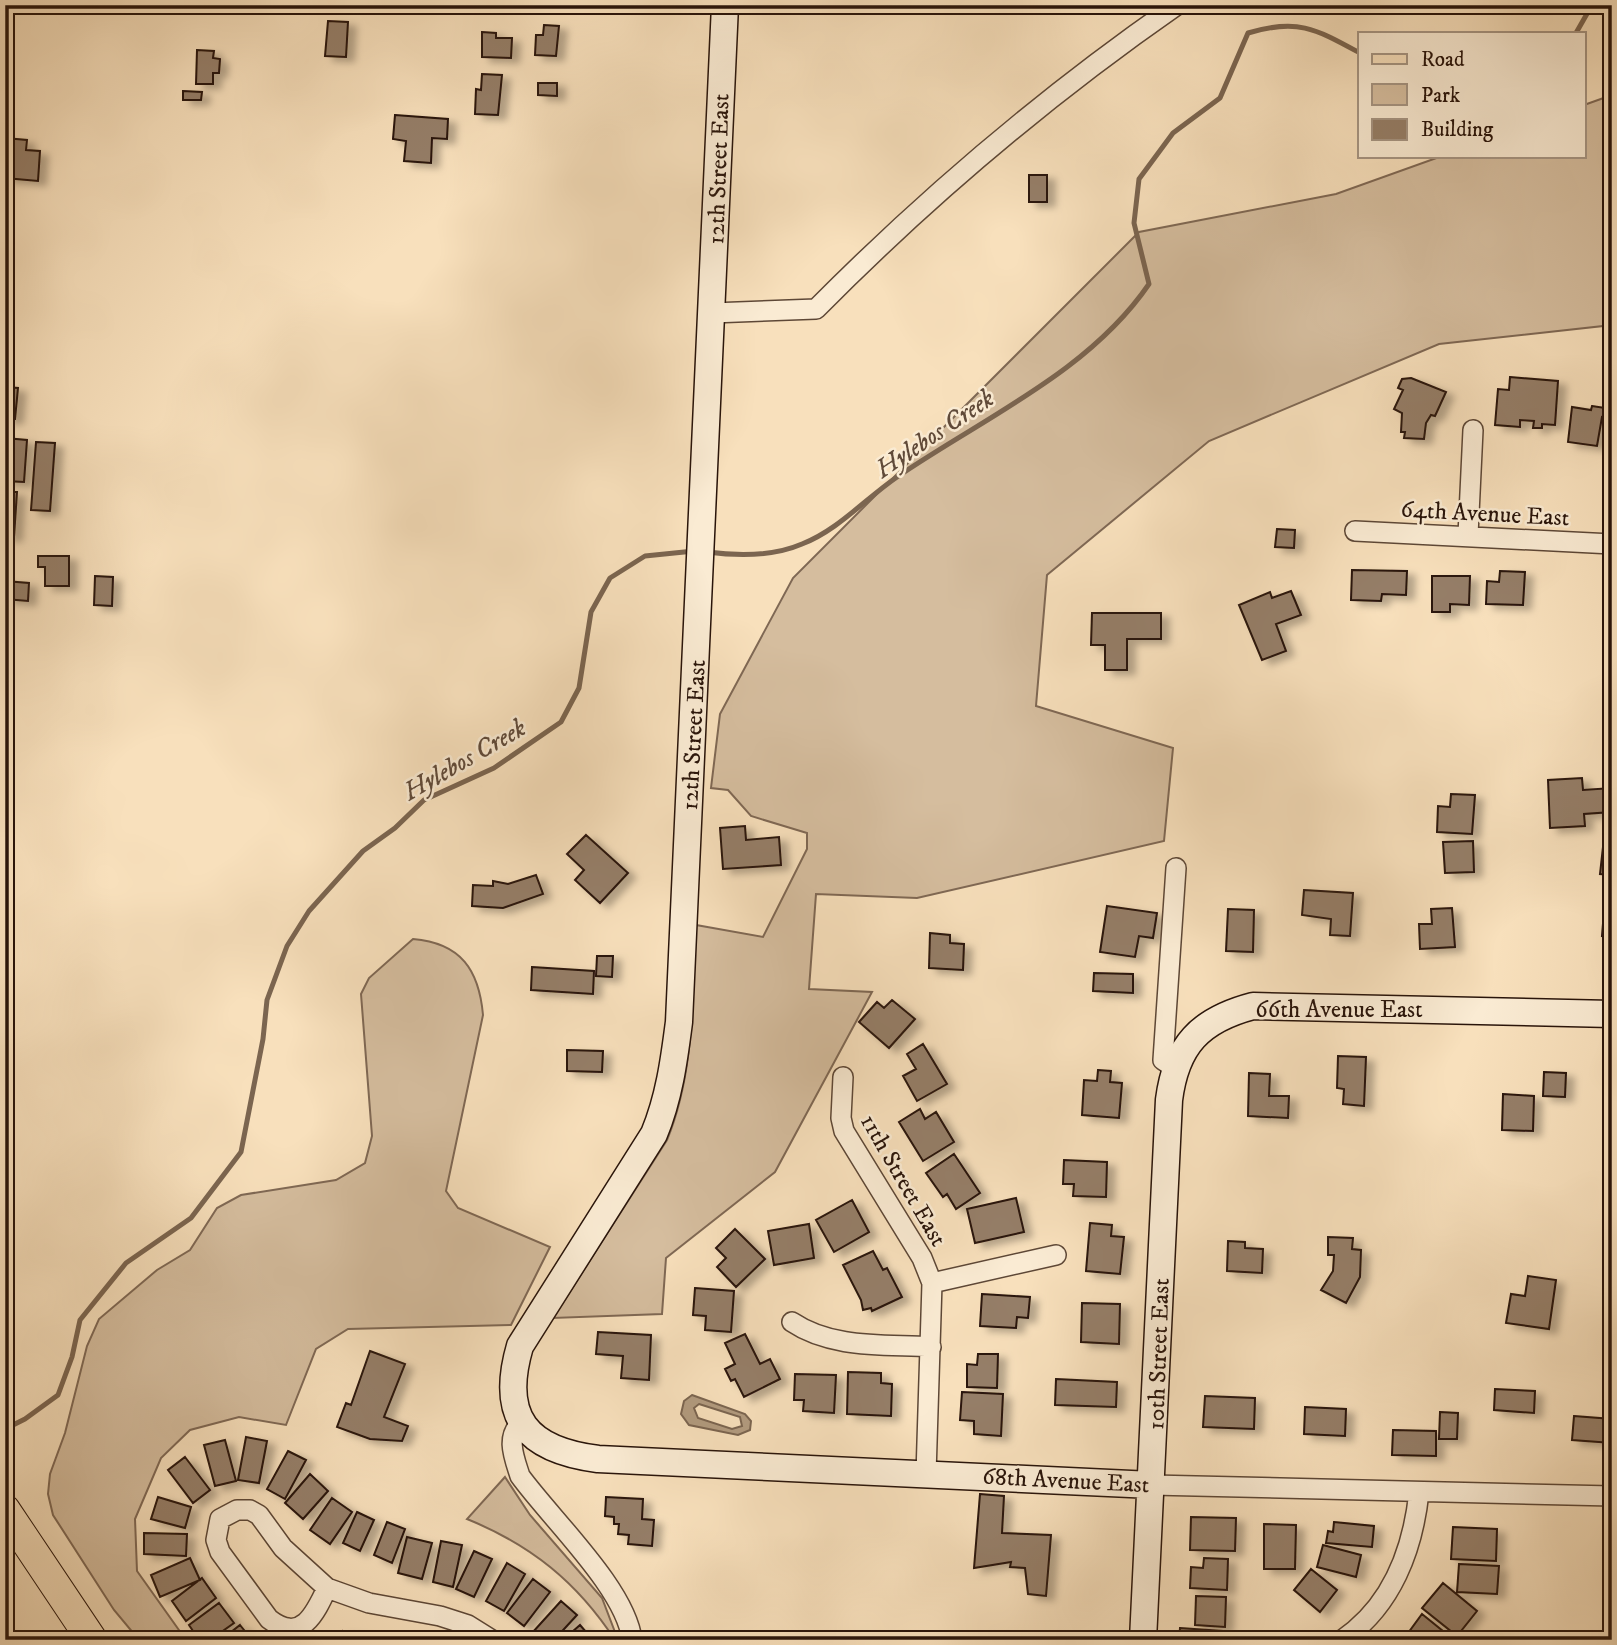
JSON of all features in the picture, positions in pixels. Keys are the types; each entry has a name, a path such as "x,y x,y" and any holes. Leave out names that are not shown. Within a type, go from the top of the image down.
{"main road":[{"path":"5,1510 92,1640"}],"street":[{"name":"12th Street East","path":"632,1640 630,1623 613,1591 520,1476 512,1453 512,1438 525,1427 514,1387 520,1346 654,1134 670,1084 679,1023 725,5"},
{"path":"712,313 816,309 913,214 995,143 1069,83 1177,5"},
{"path":"1468,534 1474,430"},
{"name":"64th Avenue East","path":"1355,531 1468,534 1612,544"},
{"path":"1175,1068 1163,1060 1176,868"},
{"name":"66th Avenue East","path":"1175,1068 1187,1045 1203,1028 1234,1011 1253,1006 1612,1014"},
{"name":"10th Street East","path":"1143,1640 1168,1125 1175,1068"},
{"name":"11th Street East","path":"844,1077 841,1118 844,1131 922,1258 932,1283 926,1474"},
{"path":"932,1283 1056,1255"},
{"path":"792,1322 810,1334 843,1342 931,1347"},
{"name":"68th Avenue East","path":"525,1427 541,1444 556,1451 598,1459 1152,1485 1612,1496"},
{"path":"1342,1640 1364,1621 1403,1566 1411,1544 1419,1492"},
{"path":"327,1588 314,1616 307,1623 287,1629 277,1625 269,1619 220,1552 216,1541 220,1519 237,1510 259,1515 283,1548 327,1588 369,1603 440,1616 468,1625 492,1640"}],"green space":[{"path":"1612,95 1612,325 1439,344 1209,441 1047,575 1036,706 1173,748 1164,841 917,898 816,894 809,989 872,992 775,1172 666,1258 662,1314 553,1318 667,1140 683,1088 691,1034 696,925 763,937 807,849 807,833 751,816 728,790 711,788 720,714 793,578 1139,232 1336,194 1436,158 1586,158 1586,104"},
{"path":"413,939 444,946 455,953 472,972 481,999 483,1015 446,1191 458,1208 550,1247 511,1325 348,1329 316,1349 286,1425 239,1417 190,1430 161,1458 135,1519 137,1571 186,1640 139,1640 114,1610 53,1515 48,1494 50,1474 65,1433 87,1346 99,1319 157,1270 190,1250 217,1208 241,1195 336,1180 365,1163 372,1136 361,994 369,978"},
{"path":"505,1477 530,1515 602,1598 618,1640 615,1640 585,1600 551,1568 512,1541 467,1519"}],"shaded area":[{"path":"692,1395 745,1414 751,1421 750,1430 738,1435 689,1425 681,1414 684,1401","holes":["699,1404 740,1417 742,1426 732,1429 698,1418 694,1408"]}],"building":[{"path":"328,21 348,22 346,57 325,56"},
{"path":"544,25 559,26 556,56 535,55 536,35 543,35"},
{"path":"482,32 496,33 496,38 512,38 511,58 482,57"},
{"path":"197,50 214,51 213,58 220,59 219,73 213,73 213,84 196,84"},
{"path":"482,74 502,75 498,115 475,114 476,89 481,90"},
{"path":"538,83 557,83 557,96 538,95"},
{"path":"183,91 202,92 201,100 183,100"},
{"path":"395,115 448,119 447,139 432,138 431,163 404,161 406,141 393,139"},
{"path":"5,138 27,140 26,150 40,151 38,181 5,178"},
{"path":"1029,175 1047,175 1047,202 1029,202"},
{"path":"1510,377 1558,381 1555,425 1542,424 1542,428 1533,428 1534,421 1520,420 1520,427 1495,425 1498,389 1509,390"},
{"path":"1411,378 1446,392 1435,416 1431,415 1426,423 1424,439 1404,438 1405,432 1401,432 1402,413 1394,409 1403,390 1398,388 1402,379"},
{"path":"5,387 18,388 15,419 5,419"},
{"path":"1592,406 1612,409 1612,419 1602,417 1597,446 1568,442 1572,407 1591,410"},
{"path":"5,438 27,440 24,482 5,481"},
{"path":"36,442 55,443 50,511 31,510"},
{"path":"5,492 17,492 14,537 5,536"},
{"path":"1277,529 1295,530 1294,548 1275,547"},
{"path":"38,556 69,556 69,586 45,586 45,567 38,567"},
{"path":"1352,570 1407,571 1406,595 1382,594 1381,601 1351,600"},
{"path":"1500,571 1525,572 1523,605 1486,604 1487,581 1499,582"},
{"path":"95,576 113,577 112,606 94,605"},
{"path":"1432,576 1470,576 1469,605 1450,604 1450,612 1432,612"},
{"path":"5,581 29,583 28,601 5,599"},
{"path":"1291,591 1301,615 1276,624 1286,651 1262,660 1239,605 1270,592 1272,598"},
{"path":"1610,605 1612,662 1607,662"},
{"path":"1092,613 1161,613 1161,639 1127,639 1127,670 1105,670 1105,645 1091,645"},
{"path":"1582,778 1583,790 1612,788 1612,812 1584,814 1585,826 1550,828 1548,780"},
{"path":"1451,794 1475,795 1472,834 1437,832 1438,806 1450,807"},
{"path":"745,826 746,840 779,837 781,865 723,869 720,828"},
{"path":"586,835 628,873 600,903 575,880 584,870 567,854"},
{"path":"1604,838 1612,838 1612,875 1600,874"},
{"path":"1473,841 1474,872 1445,873 1443,842"},
{"path":"536,875 543,894 503,908 472,906 473,885 493,886 493,881 508,884"},
{"path":"1304,890 1353,893 1350,936 1330,935 1331,919 1302,915"},
{"path":"1107,906 1157,913 1153,938 1139,936 1135,957 1100,952"},
{"path":"1452,908 1455,947 1420,949 1419,924 1432,924 1431,909"},
{"path":"1228,909 1254,910 1253,952 1226,951"},
{"path":"1604,911 1612,912 1612,937 1602,936"},
{"path":"930,933 950,935 950,943 964,944 963,970 929,968"},
{"path":"597,956 613,956 612,977 596,976"},
{"path":"532,967 594,971 593,994 531,990"},
{"path":"1094,973 1133,974 1133,993 1093,991"},
{"path":"892,1000 915,1019 889,1048 859,1022 877,1002 884,1008"},
{"path":"923,1044 947,1084 917,1101 903,1076 916,1069 907,1054"},
{"path":"567,1050 603,1051 602,1072 567,1071"},
{"path":"1338,1056 1366,1057 1364,1106 1343,1104 1344,1089 1337,1088"},
{"path":"1606,1064 1612,1064 1612,1091 1604,1090"},
{"path":"1098,1070 1111,1071 1110,1082 1122,1083 1119,1118 1082,1115 1084,1080 1097,1081"},
{"path":"1544,1072 1566,1073 1565,1097 1543,1096"},
{"path":"1249,1073 1270,1074 1269,1096 1289,1096 1288,1118 1248,1116"},
{"path":"1503,1094 1534,1096 1533,1131 1502,1130"},
{"path":"920,1109 925,1119 936,1112 954,1142 923,1161 899,1122"},
{"path":"954,1154 980,1193 956,1209 947,1194 943,1197 926,1173"},
{"path":"1064,1160 1107,1162 1106,1197 1073,1196 1074,1184 1063,1184"},
{"path":"1016,1198 1024,1232 975,1243 967,1209"},
{"path":"852,1200 869,1232 834,1252 816,1220"},
{"path":"1090,1223 1112,1225 1111,1236 1124,1237 1120,1274 1086,1271"},
{"path":"809,1224 814,1258 774,1265 768,1231"},
{"path":"735,1229 765,1259 736,1287 717,1267 726,1258 716,1248"},
{"path":"1328,1237 1353,1238 1352,1249 1361,1250 1360,1277 1346,1303 1321,1290 1333,1271 1334,1255 1328,1255"},
{"path":"1228,1241 1245,1242 1245,1248 1263,1249 1262,1273 1227,1271"},
{"path":"873,1251 883,1270 887,1268 902,1297 872,1311 871,1308 863,1310 861,1300 843,1265"},
{"path":"1528,1276 1556,1280 1549,1329 1506,1323 1511,1294 1525,1296"},
{"path":"695,1288 734,1291 731,1332 705,1330 706,1316 693,1315"},
{"path":"1606,1290 1612,1290 1612,1319 1604,1319"},
{"path":"982,1294 1030,1297 1028,1318 1017,1317 1016,1328 980,1326"},
{"path":"1082,1303 1120,1304 1119,1344 1081,1342"},
{"path":"598,1332 651,1335 649,1380 621,1378 623,1356 596,1354"},
{"path":"745,1334 760,1364 770,1359 780,1379 744,1397 735,1379 731,1381 725,1369 735,1364 725,1343"},
{"path":"370,1351 405,1364 384,1417 408,1426 402,1441 370,1439 337,1427 346,1403 351,1405"},
{"path":"978,1354 998,1354 997,1388 967,1387 967,1364 977,1365"},
{"path":"848,1372 881,1373 881,1383 892,1384 891,1416 847,1414"},
{"path":"795,1374 836,1375 834,1413 803,1411 804,1400 794,1400"},
{"path":"1056,1379 1117,1382 1116,1407 1055,1405"},
{"path":"1495,1389 1535,1391 1534,1413 1494,1410"},
{"path":"962,1392 1003,1394 1001,1436 974,1434 974,1421 960,1420"},
{"path":"1205,1396 1255,1398 1254,1429 1203,1427"},
{"path":"1305,1407 1346,1409 1345,1436 1304,1434"},
{"path":"1440,1412 1458,1413 1457,1439 1439,1439"},
{"path":"1574,1416 1612,1419 1612,1443 1572,1440"},
{"path":"1393,1430 1436,1431 1436,1456 1392,1455"},
{"path":"246,1437 267,1441 259,1483 238,1480"},
{"path":"225,1440 236,1481 215,1486 204,1445"},
{"path":"288,1451 306,1460 285,1499 267,1489"},
{"path":"185,1457 210,1490 193,1503 168,1470"},
{"path":"310,1474 328,1491 303,1519 285,1503"},
{"path":"980,1494 1004,1496 1002,1533 1051,1535 1046,1596 1028,1594 1025,1568 1010,1567 1011,1562 974,1568"},
{"path":"158,1497 191,1507 185,1528 151,1519"},
{"path":"606,1497 643,1499 642,1519 654,1520 652,1546 628,1544 629,1535 618,1534 619,1524 614,1524 614,1517 605,1516"},
{"path":"332,1498 352,1512 330,1544 310,1530"},
{"path":"357,1512 374,1520 360,1551 343,1543"},
{"path":"1191,1517 1236,1518 1235,1551 1190,1550"},
{"path":"387,1522 405,1529 392,1563 374,1555"},
{"path":"1334,1522 1374,1526 1372,1547 1326,1543 1328,1531 1333,1532"},
{"path":"1264,1524 1296,1525 1295,1569 1264,1569"},
{"path":"1453,1527 1497,1529 1496,1561 1451,1559"},
{"path":"144,1533 187,1534 186,1556 144,1554"},
{"path":"407,1537 432,1543 422,1579 398,1573"},
{"path":"441,1541 462,1545 453,1587 433,1582"},
{"path":"1323,1545 1361,1555 1356,1577 1317,1567"},
{"path":"474,1551 492,1559 474,1597 456,1589"},
{"path":"190,1558 200,1580 160,1597 151,1575"},
{"path":"1204,1558 1228,1559 1227,1590 1190,1588 1191,1567 1203,1568"},
{"path":"507,1563 525,1574 504,1611 486,1601"},
{"path":"1459,1564 1499,1566 1497,1594 1457,1592"},
{"path":"1311,1569 1337,1590 1320,1612 1294,1590"},
{"path":"202,1578 216,1598 186,1621 172,1601"},
{"path":"533,1579 550,1592 524,1626 507,1613"},
{"path":"1443,1583 1477,1611 1457,1636 1422,1608"},
{"path":"1196,1596 1226,1597 1225,1627 1195,1625"},
{"path":"561,1601 577,1615 554,1640 539,1640 532,1633"},
{"path":"219,1603 234,1623 210,1640 199,1640 189,1625"},
{"path":"1422,1614 1454,1640 1403,1640"},
{"path":"240,1625 252,1640 221,1640"},
{"path":"580,1625 593,1640 563,1640"},
{"path":"1180,1628 1222,1631 1221,1640 1179,1640"},
{"path":"343,1631 364,1634 363,1640 342,1640"}],"waterway":[{"name":"Hylebos Creek","path":"1577,32 1592,5"},
{"name":"Hylebos Creek","path":"707,552 743,555 767,553 791,548 815,538 828,531 897,477 1033,391 1096,343 1124,315 1149,284 1134,223 1139,179 1173,133 1220,98 1248,33 1280,26 1306,28 1358,52"},
{"name":"Hylebos Creek","path":"5,1429 25,1419 58,1395 72,1357 80,1320 126,1263 191,1218 241,1152 263,1039 267,1000 287,946 309,911 363,851 395,828 424,800 494,768 561,722 579,688 591,612 610,578 645,556 694,551"}]}
